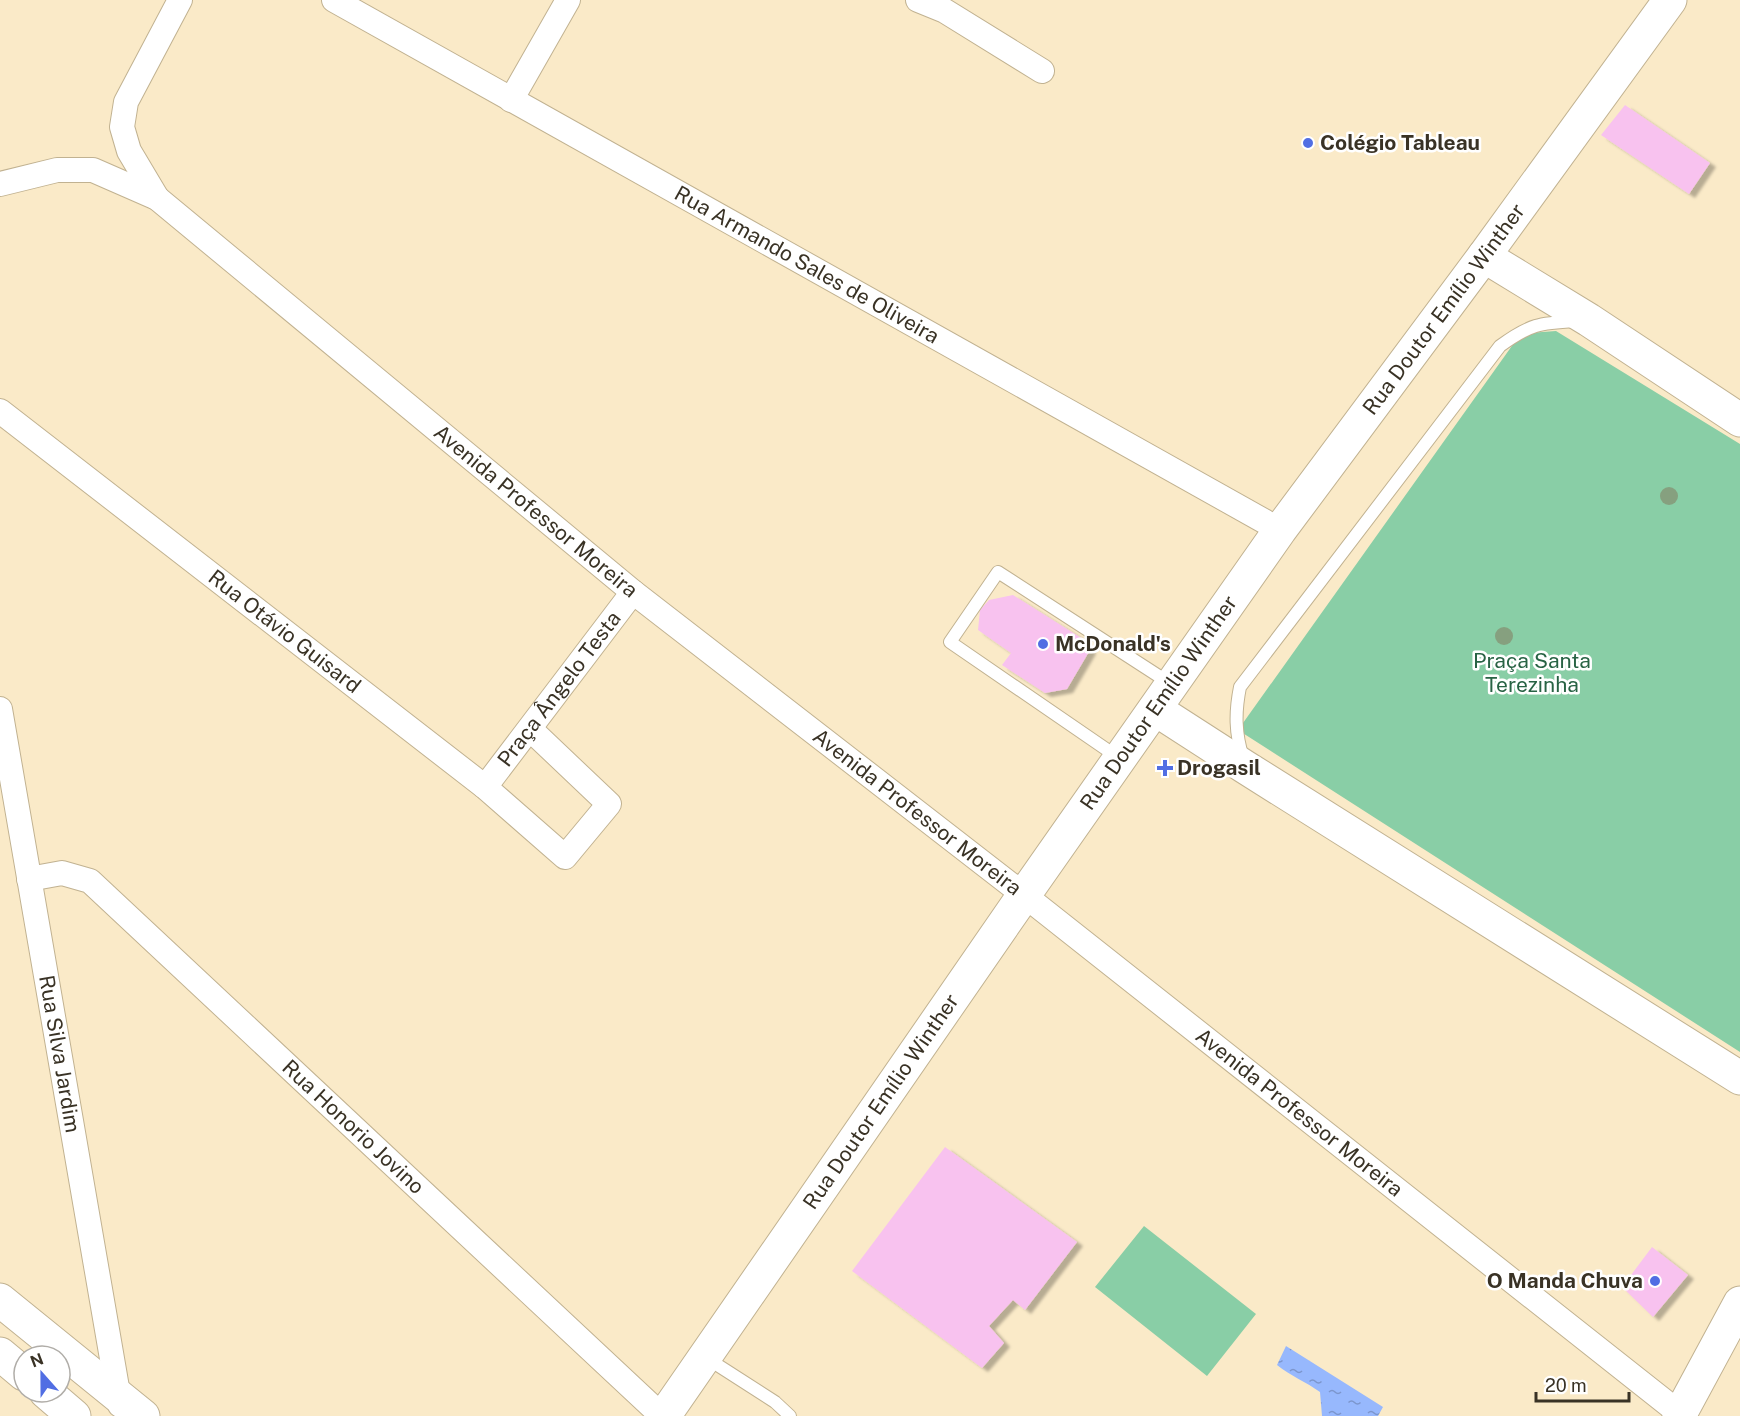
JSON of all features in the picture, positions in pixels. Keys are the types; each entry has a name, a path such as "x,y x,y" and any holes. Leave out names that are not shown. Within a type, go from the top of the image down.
{"main road":[{"name":"Rua Doutor Emílio Winther","path":"663,1416 1280,530 1484,256 1670,0"},
{"path":"1484,256 1590,320 1740,420"},
{"path":"1164,697 1245,767 1740,1078"},
{"path":"0,1300 128,1410"},
{"path":"1681,1415 1740,1303"},
{"path":"0,1354 12,1364"},
{"path":"60,1404 74,1416"}],"street":[{"path":"157,198 129,150 122,127 126,102 180,0"},
{"name":"Rua Armando Sales de Oliveira","path":"334,0 1280,530"},
{"path":"511,100 568,0"},
{"path":"918,0 947,6 1042,71"},
{"path":"0,184 57,170 93,170 157,198"},
{"name":"Avenida Professor Moreira","path":"157,198 633,592 1024,895 1681,1415"},
{"name":"Rua Otávio Guisard","path":"0,411 485,787 565,857 609,804 530,729"},
{"name":"Praça Ângelo Testa","path":"485,787 633,592"},
{"name":"Rua Silva Jardim","path":"0,710 128,1410"},
{"name":"Rua Honorio Jovino","path":"30,879 62,873 90,881 663,1416"}],"lane":[{"path":"1245,767 1236,736 1236,709 1240,687 1500,346 1520,332 1541,323 1590,320"},
{"path":"1120,759 950,642 998,572 1164,697"},
{"path":"705,1357 775,1402 790,1416"}],"green space":[{"name":"Praça Santa Terezinha","path":"1556,331 1740,444 1740,1052 1238,730 1514,343 1529,333"},
{"path":"1144,1226 1256,1314 1207,1376 1095,1287"}],"water":[{"path":"1286,1346 1383,1407 1378,1416 1322,1416 1320,1392 1277,1365"}],"building":[{"path":"1625,105 1710,163 1689,194 1601,135"},
{"name":"McDonald's","path":"1013,595 1083,639 1090,650 1067,689 1045,693 1002,665 1011,653 978,630 980,610 989,600"},
{"path":"945,1147 1077,1242 1025,1310 1013,1300 989,1326 1004,1343 982,1368 852,1271"},
{"name":"O Manda Chuva","path":"1652,1247 1688,1275 1653,1317 1622,1287"}],"place":[{"name":"Colégio Tableau","path":"1308,143"},
{"name":"McDonald's","path":"1043,644"},
{"name":"Drogasil","path":"1165,768"},
{"name":"O Manda Chuva","path":"1655,1281"}]}
